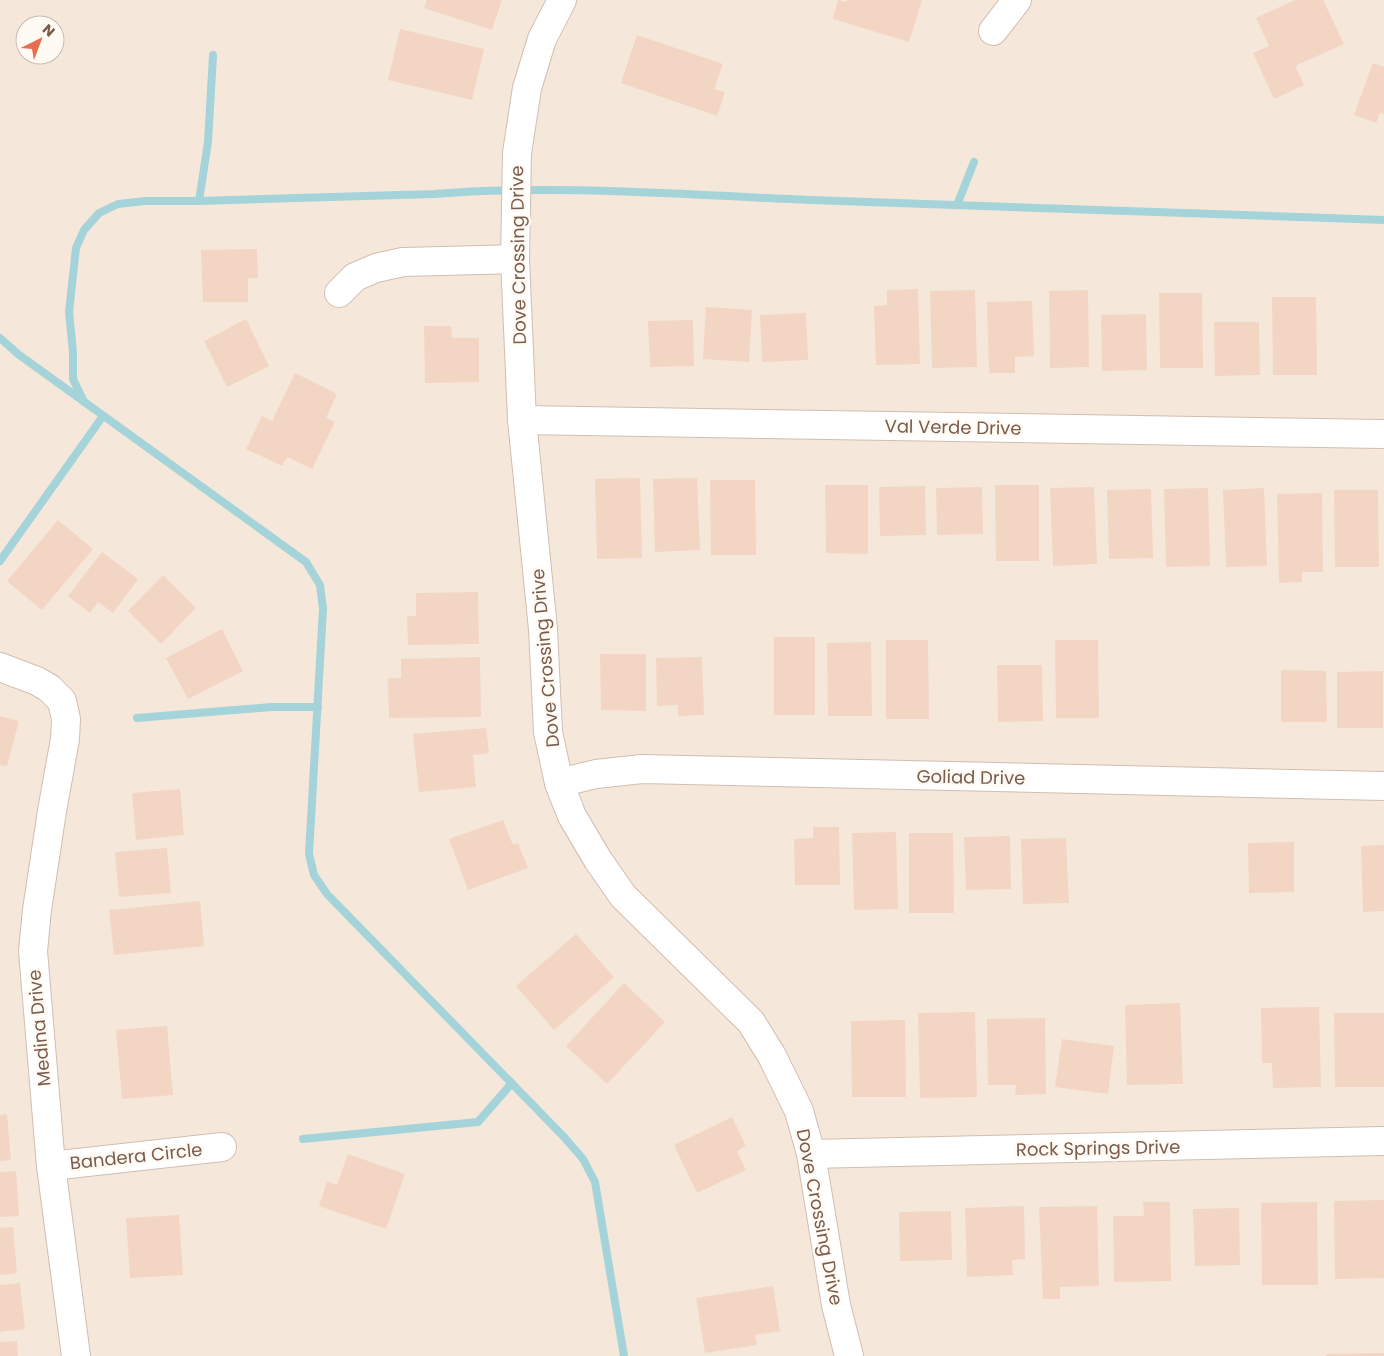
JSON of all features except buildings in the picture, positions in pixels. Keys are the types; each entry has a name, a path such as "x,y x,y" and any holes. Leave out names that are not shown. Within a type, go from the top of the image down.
{"street":[{"name":"Dove Crossing Drive","path":"562,0 542,39 527,88 517,153 515,260 522,420 543,629 548,732 559,783 572,816 598,860 623,896 751,1022 772,1056 799,1111 811,1154 836,1305 848,1356"},
{"path":"993,31 1017,0"},
{"path":"339,294 356,277 376,268 403,262 515,260"},
{"name":"Val Verde Drive","path":"522,420 1384,434"},
{"name":"Medina Drive","path":"0,667 37,681 49,688 62,701 66,719 65,739 37,910 33,951 51,1166 76,1356"},
{"name":"Goliad Drive","path":"559,783 596,774 642,769 1384,786"},
{"name":"Rock Springs Drive","path":"811,1154 1384,1141"},
{"name":"Bandera Circle","path":"51,1166 222,1147"}],"shaded area":[{"path":"0,0 1384,0 1384,1356 0,1356"}],"waterway":[{"path":"199,201 208,142 213,55"},
{"path":"957,205 974,162"},
{"path":"84,402 73,379 73,352 69,312 76,248 84,230 99,213 118,204 145,201 575,190 1384,220"},
{"path":"0,338 18,354 306,562 320,585 323,609 309,854 314,875 327,894 564,1137 583,1159 595,1182 624,1356"},
{"path":"0,561 103,416"},
{"path":"137,718 271,707 318,707"},
{"path":"303,1139 478,1122 512,1083"}]}
